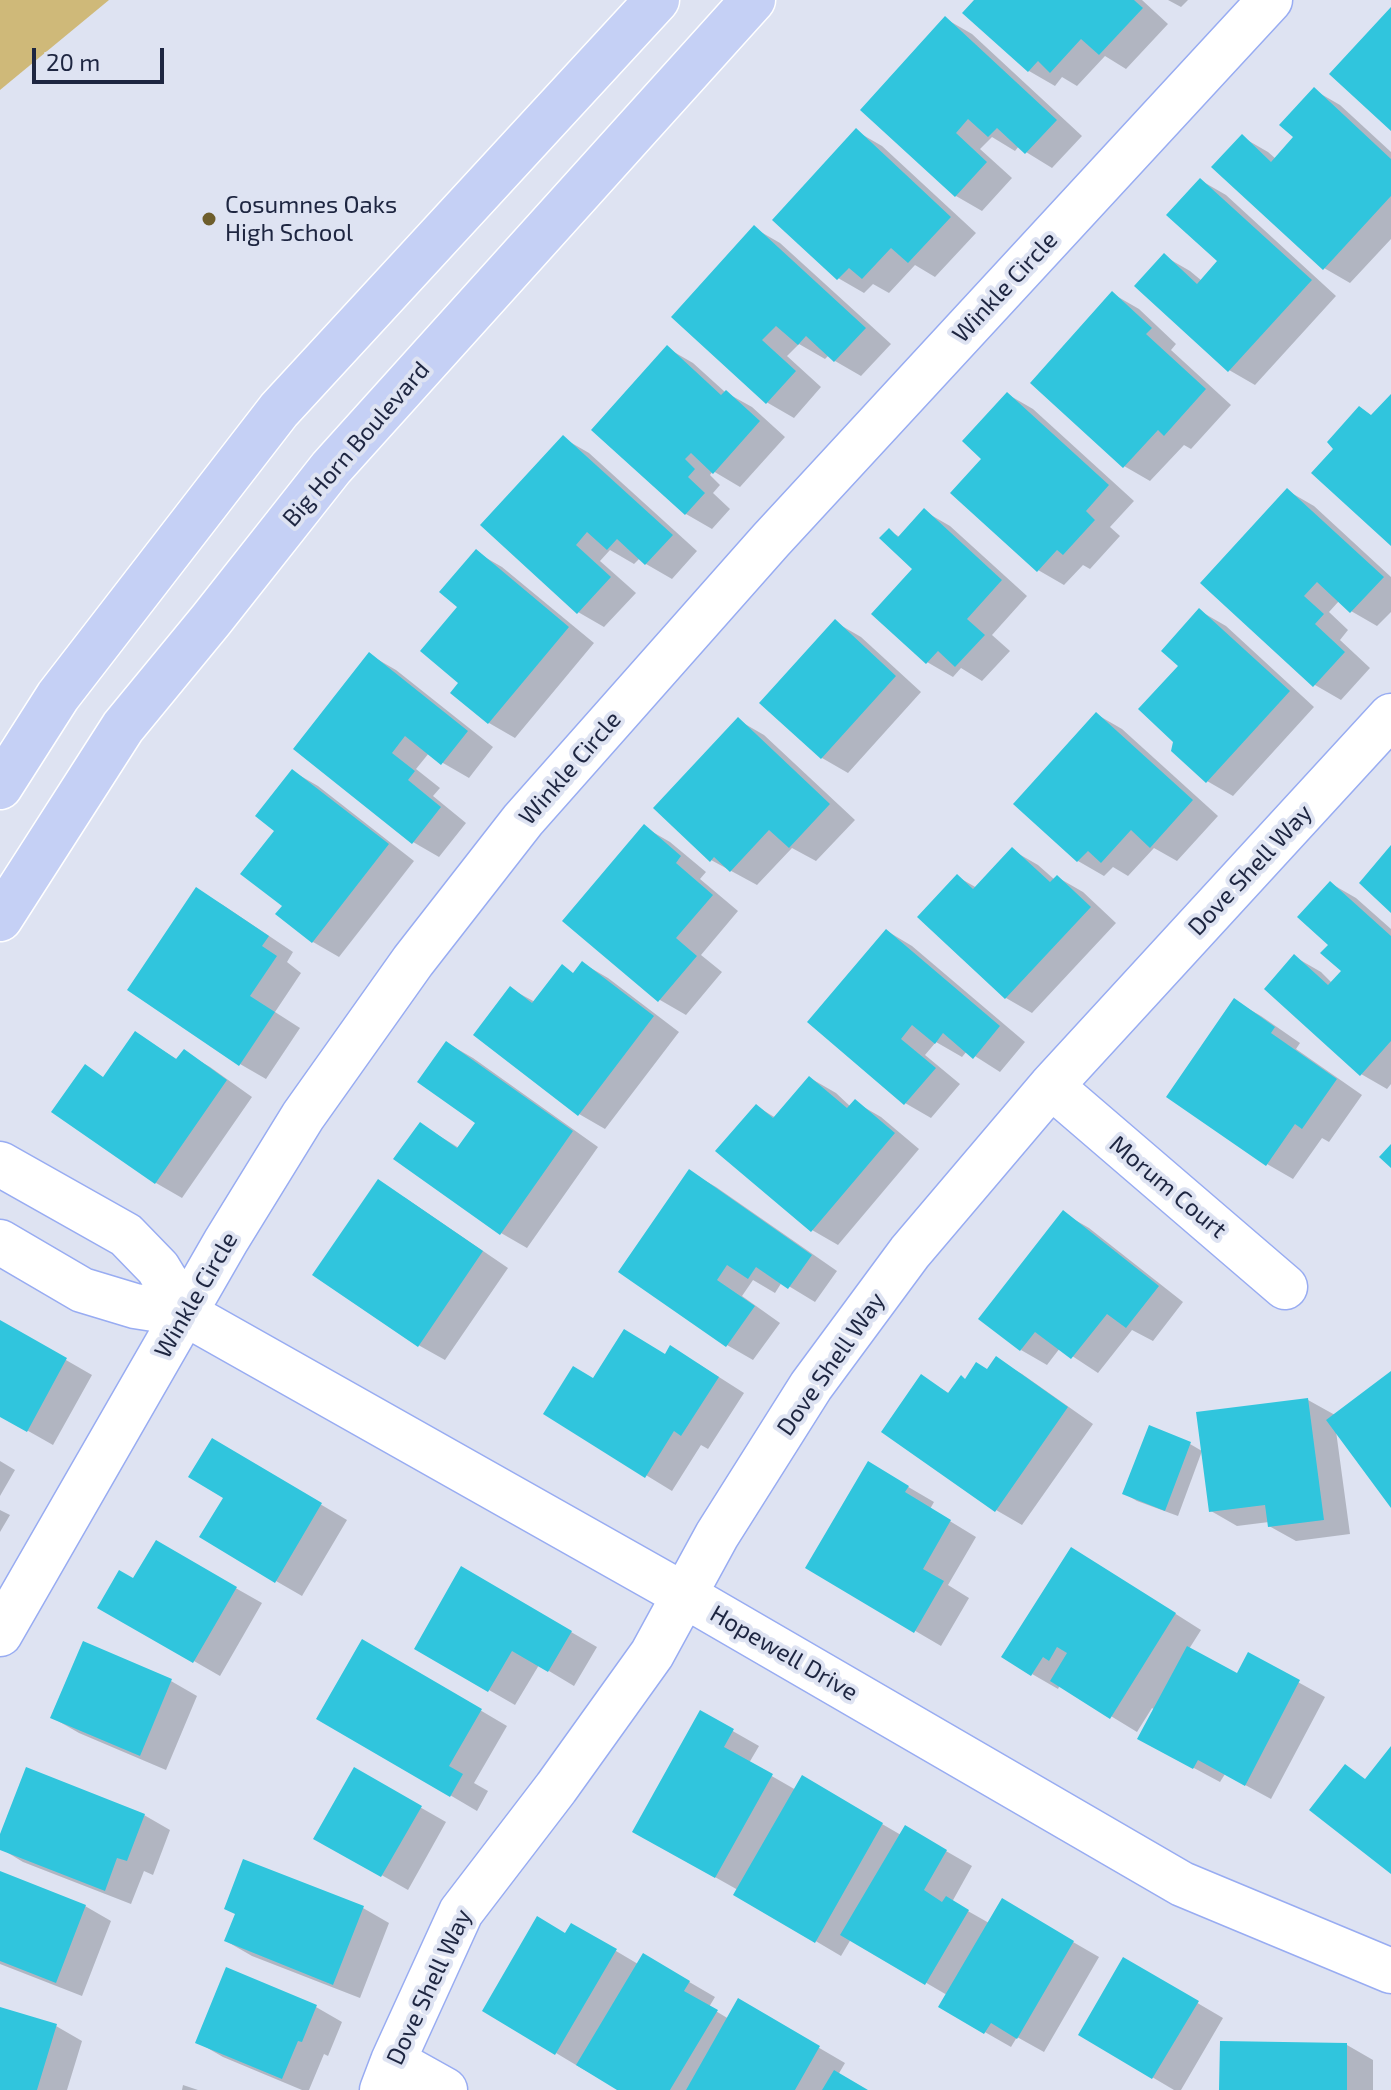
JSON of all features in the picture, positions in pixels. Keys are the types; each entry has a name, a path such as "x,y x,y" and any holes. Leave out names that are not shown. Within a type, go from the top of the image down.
{"main road":[{"path":"0,787 58,696 279,410 657,0"},
{"name":"Big Horn Boulevard","path":"0,919 123,727 331,468 753,0"}],"street":[{"name":"Winkle Circle","path":"0,1634 226,1241 303,1116 413,961 523,820 771,540 1270,0"},
{"name":"Dove Shell Way","path":"388,2076 461,1912 556,1788 652,1654 717,1535 811,1386 910,1252 1051,1086 1391,716"},
{"name":"Morum Court","path":"1051,1086 1285,1287"},
{"name":"Hopewell Drive","path":"0,1164 126,1235 158,1268 186,1314"},
{"name":"Hopewell Drive","path":"0,1242 82,1290 135,1306 186,1314 684,1595 1182,1884 1391,1971"},
{"path":"388,2076 445,2090"}],"shaded area":[{"path":"0,0 109,0 0,90"}],"building":[{"path":"974,0 1134,0 1143,8 1099,55 1081,39 1050,73 1038,61 1028,72 962,13"},
{"path":"1391,7 1391,131 1329,74"},
{"path":"945,16 1057,120 1025,154 997,128 988,137 968,119 956,133 987,162 955,197 860,110"},
{"path":"1314,87 1391,159 1391,196 1323,270 1211,167 1242,134 1271,162 1293,137 1279,125"},
{"path":"856,128 951,217 908,263 891,248 862,279 849,268 837,280 772,220"},
{"path":"1200,178 1312,280 1228,372 1134,286 1164,253 1197,284 1217,261 1166,215"},
{"path":"754,225 866,328 834,362 806,336 798,345 776,326 762,340 796,371 766,404 671,317"},
{"path":"1112,291 1152,328 1146,334 1206,389 1164,436 1158,430 1123,468 1030,383"},
{"path":"667,345 721,395 726,390 760,421 713,474 691,453 685,459 695,469 688,477 705,493 685,515 591,430"},
{"path":"1007,392 1109,485 1086,511 1095,520 1063,555 1057,550 1037,572 950,493 981,459 962,441"},
{"path":"1391,394 1391,546 1311,473 1333,449 1327,442 1359,406 1371,415"},
{"path":"563,435 673,535 645,565 617,539 607,550 587,532 576,545 611,577 577,614 480,525"},
{"path":"1287,488 1384,577 1350,613 1317,582 1304,596 1324,614 1315,624 1345,652 1313,687 1200,583"},
{"path":"924,508 1002,580 967,619 985,635 955,667 938,651 926,664 871,614 912,569 879,538 889,528 898,537"},
{"path":"476,549 569,627 488,724 450,693 458,683 420,651 457,607 439,592"},
{"path":"1199,608 1290,691 1206,783 1171,751 1173,742 1138,709 1178,666 1161,651"},
{"path":"835,619 896,676 821,759 759,703"},
{"path":"369,652 468,731 441,765 405,736 392,753 415,771 408,780 441,807 412,844 293,749"},
{"path":"1096,712 1193,800 1150,848 1131,830 1101,863 1088,851 1077,862 1013,804"},
{"path":"738,717 830,804 789,848 769,830 730,872 714,857 710,862 653,808"},
{"path":"292,769 389,844 312,943 275,914 282,906 240,874 274,831 255,816"},
{"path":"644,824 681,856 676,863 713,895 676,938 697,956 658,1002 562,921"},
{"path":"1391,845 1391,913 1359,883"},
{"path":"1012,847 1050,882 1057,875 1091,907 1005,999 917,917 957,874 973,889"},
{"path":"1330,881 1391,936 1391,1041 1360,1076 1264,989 1294,954 1328,985 1341,971 1320,953 1328,945 1297,917"},
{"path":"196,887 269,936 262,946 277,956 250,996 275,1012 239,1066 127,990"},
{"path":"886,929 1000,1026 973,1059 943,1033 935,1044 912,1025 901,1039 936,1068 904,1105 807,1022"},
{"path":"582,961 654,1016 578,1116 473,1035 510,986 532,1003 562,964 573,973"},
{"path":"1234,998 1275,1027 1271,1033 1337,1079 1302,1129 1295,1124 1266,1166 1166,1097"},
{"path":"135,1031 176,1059 184,1049 227,1080 155,1184 51,1112 85,1064 103,1077"},
{"path":"446,1041 573,1131 500,1235 393,1159 420,1122 457,1148 475,1123 417,1082"},
{"path":"809,1076 847,1108 855,1099 895,1133 811,1232 715,1151 756,1104 773,1118"},
{"path":"1391,1144 1391,1168 1379,1157"},
{"path":"689,1169 812,1255 788,1289 756,1267 748,1279 727,1265 717,1280 755,1306 726,1347 618,1272"},
{"path":"378,1179 483,1251 418,1347 312,1275"},
{"path":"1063,1210 1159,1286 1126,1328 1107,1314 1071,1359 1035,1332 1020,1351 978,1319"},
{"path":"0,1320 67,1358 27,1432 0,1417"},
{"path":"624,1329 665,1354 670,1345 719,1377 681,1436 674,1431 645,1478 543,1414 573,1366 593,1378"},
{"path":"996,1356 1068,1407 995,1512 881,1432 921,1374 948,1393 961,1375 965,1379 976,1362 987,1369"},
{"path":"1391,1371 1391,1508 1326,1420"},
{"path":"1308,1398 1324,1520 1268,1527 1265,1505 1209,1512 1196,1412"},
{"path":"1149,1425 1191,1442 1165,1511 1122,1494"},
{"path":"212,1438 322,1503 275,1583 199,1537 223,1498 188,1477"},
{"path":"868,1461 909,1486 905,1492 951,1520 923,1569 944,1581 914,1633 805,1568"},
{"path":"156,1540 237,1587 193,1663 97,1608 119,1570 133,1578"},
{"path":"1071,1547 1176,1613 1110,1719 1050,1681 1067,1653 1057,1647 1049,1661 1043,1657 1031,1676 1001,1657"},
{"path":"461,1566 572,1631 548,1672 512,1651 488,1692 414,1649"},
{"path":"362,1639 482,1709 449,1766 463,1774 450,1797 316,1719"},
{"path":"83,1641 172,1679 140,1756 50,1718"},
{"path":"1187,1646 1237,1673 1248,1652 1300,1680 1245,1786 1198,1760 1193,1769 1137,1739"},
{"path":"700,1710 734,1729 724,1747 773,1774 715,1878 632,1832"},
{"path":"1391,1746 1391,1874 1309,1810 1345,1764 1365,1779"},
{"path":"26,1767 145,1814 127,1861 117,1858 105,1891 0,1850 0,1834"},
{"path":"354,1767 422,1806 381,1877 313,1839"},
{"path":"802,1775 883,1823 815,1943 733,1895"},
{"path":"905,1825 947,1850 924,1890 942,1902 946,1896 969,1910 925,1985 840,1935"},
{"path":"243,1859 364,1906 333,1985 224,1941 235,1914 224,1909"},
{"path":"0,1871 86,1905 56,1983 0,1961"},
{"path":"1002,1898 1074,1941 1017,2039 991,2023 984,2034 938,2007"},
{"path":"537,1916 565,1933 571,1923 617,1949 555,2055 482,2011"},
{"path":"643,1953 690,1981 684,1991 718,2010 670,2090 617,2090 576,2065"},
{"path":"1123,1957 1199,2001 1152,2079 1078,2035"},
{"path":"226,1967 317,2005 282,2079 195,2043"},
{"path":"738,1998 820,2046 795,2090 686,2090"},
{"path":"0,2007 57,2024 37,2090 0,2090"},
{"path":"1220,2041 1347,2043 1347,2090 1219,2090"},
{"path":"834,2070 868,2090 822,2090"}],"place":[{"name":"Cosumnes Oaks High School","path":"209,219"}]}
